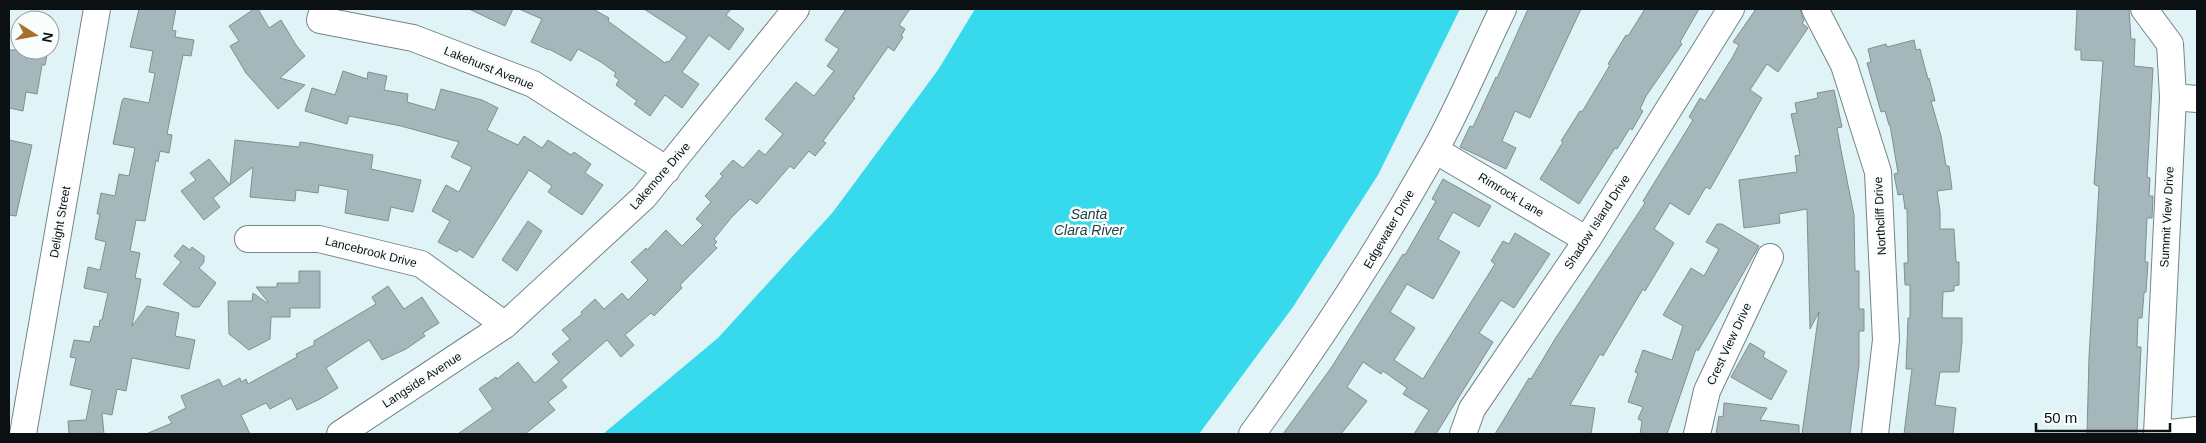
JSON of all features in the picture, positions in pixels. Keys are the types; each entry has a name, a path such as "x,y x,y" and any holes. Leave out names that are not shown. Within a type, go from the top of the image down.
{"street":[{"name":"Delight Street","path":"23,434 98,9"},
{"name":"Lakemore Drive","path":"505,326 644,197 796,9"},
{"name":"Edgewater Drive","path":"1252,434 1304,363 1369,264 1435,150 1503,9"},
{"name":"Shadow Island Drive","path":"1463,434 1472,409 1587,240 1731,9"},
{"name":"Northcliff Drive","path":"1815,9 1844,65 1878,172 1886,340 1875,434"},
{"name":"Summit View Drive","path":"2144,9 2170,44 2185,98 2156,434"},
{"name":"Lakehurst Avenue","path":"321,15 413,38 534,84 667,170"},
{"name":"Rimrock Lane","path":"1435,150 1587,240"},
{"name":"Lancebrook Drive","path":"248,238 319,239 421,264 505,326"},
{"name":"Crest View Drive","path":"1697,434 1707,390 1770,257"},
{"name":"Langside Avenue","path":"340,434 505,326"},
{"path":"2161,434 2197,430"}],"water":[{"name":"Santa Clara River","path":"975,9 1460,9 1378,175 1293,307 1199,434 603,434 718,338 833,212 938,70"}],"building":[{"path":"139,9 176,9 172,30 176,31 175,37 194,40 191,56 183,55 167,134 172,135 169,153 160,151 158,162 156,160 145,221 136,220 130,251 140,253 135,278 141,279 132,326 147,306 179,313 175,336 195,340 189,369 132,358 126,391 117,389 112,415 102,413 104,434 69,434 68,421 86,420 92,390 70,385 76,358 70,357 74,340 90,342 94,326 99,327 100,320 102,320 108,293 84,288 88,267 100,270 106,242 95,239 100,214 97,214 101,193 115,196 119,174 129,176 135,148 113,144 122,101 124,98 149,103 155,73 149,72 153,51 130,47"},
{"path":"254,9 258,9 269,28 281,20 305,56 280,78 305,85 278,109 246,73 230,46 239,41 229,26"},
{"path":"469,9 513,9 505,26"},
{"path":"519,9 593,9 609,18 608,21 665,63 669,62 687,37 644,9 731,9 726,15 744,29 729,50 709,35 682,72 699,84 682,108 665,95 650,116 634,104 637,101 616,85 619,80 614,76 616,73 601,62 578,49 571,61 531,42 542,19"},
{"path":"846,9 910,9 899,25 905,29 901,36 903,37 894,51 888,47 853,97 855,98 823,141 826,143 815,156 809,151 794,169 790,166 757,204 750,199 731,218 714,239 717,242 714,245 717,248 680,285 682,288 654,316 651,313 625,335 634,345 621,357 607,340 561,380 567,387 548,402 555,410 525,434 458,434 493,409 479,389 496,377 497,379 518,362 535,383 559,362 552,354 570,339 562,330 582,314 581,312 595,299 604,309 622,293 628,300 648,280 631,262 646,248 647,250 666,230 682,246 703,225 696,219 711,202 705,196 723,176 720,174 733,160 743,168 759,150 765,155 783,134 765,119 796,82 814,96 834,71 827,66 839,49 825,40"},
{"path":"1528,9 1581,9 1530,118 1515,111 1502,141 1516,148 1506,169 1460,147 1470,126 1473,127"},
{"path":"1645,9 1699,9 1680,42 1682,44 1646,96 1640,109 1643,111 1632,130 1630,128 1617,149 1615,148 1579,204 1540,179 1563,142 1561,141 1580,111 1582,112 1610,65 1608,64"},
{"path":"1756,9 1800,9 1804,21 1802,23 1808,28 1778,72 1767,64 1750,90 1762,98 1710,189 1706,187 1689,215 1670,203 1654,229 1674,243 1645,291 1643,289 1603,356 1600,354 1570,405 1595,408 1591,434 1495,434 1529,378 1531,379 1555,339 1645,203 1643,201 1693,120 1689,117 1700,98 1705,101 1732,58 1739,45 1733,42"},
{"path":"2077,9 2129,9 2131,39 2135,39 2134,66 2153,68 2147,177 2150,178 2149,196 2153,196 2152,218 2147,218 2145,262 2148,262 2146,292 2144,293 2142,318 2138,318 2137,347 2141,347 2137,434 2087,434 2089,357 2099,187 2094,184 2103,61 2081,60 2081,50 2075,50"},
{"path":"1914,40 1916,50 1920,49 1935,101 1931,101 1941,136 1946,166 1949,166 1952,189 1937,191 1940,229 1954,229 1956,262 1959,262 1959,285 1954,286 1954,291 1943,292 1942,318 1962,318 1962,341 1959,372 1940,372 1935,405 1956,408 1953,434 1904,434 1912,369 1906,369 1908,318 1910,318 1910,285 1905,285 1904,263 1908,263 1907,209 1905,209 1903,194 1898,195 1894,174 1898,173 1890,125 1885,111 1881,112 1867,63 1871,62 1868,49 1886,44 1887,47"},
{"path":"9,50 10,60 46,60 45,65 42,65 37,94 26,92 23,111 9,108"},
{"path":"343,71 367,79 368,72 387,76 384,90 408,94 407,102 435,110 441,89 482,100 498,108 487,130 518,145 524,136 542,148 548,140 571,155 574,152 591,164 585,173 603,185 582,215 548,192 552,186 529,170 473,258 459,249 457,252 438,242 450,221 432,211 446,185 459,192 472,167 451,157 459,142 401,126 349,116 347,124 305,111 312,88 335,95"},
{"path":"1834,90 1842,127 1837,128 1854,215 1855,271 1859,271 1859,309 1864,309 1864,331 1859,331 1859,365 1850,434 1802,434 1819,312 1810,329 1807,209 1779,214 1780,223 1744,228 1739,180 1797,172 1795,156 1800,155 1791,114 1797,113 1795,103 1818,98 1817,93"},
{"path":"9,140 32,145 16,216 9,215"},
{"path":"235,140 299,147 300,142 373,155 371,169 421,180 413,212 391,207 388,221 345,213 348,190 319,185 318,193 296,190 295,201 250,197 253,167 230,185"},
{"path":"209,159 230,185 213,198 220,207 204,220 181,191 196,180 190,173"},
{"path":"1443,179 1491,206 1479,227 1453,212 1438,239 1460,252 1433,299 1407,284 1390,312 1415,328 1394,360 1423,379 1495,264 1491,261 1503,241 1509,244 1515,233 1550,254 1514,308 1501,300 1479,333 1493,342 1436,434 1414,434 1429,410 1403,394 1407,388 1383,371 1381,374 1363,362 1347,387 1367,401 1341,434 1283,434 1331,368 1403,254 1405,255 1436,201 1432,199"},
{"path":"528,221 542,231 517,271 502,260"},
{"path":"1717,224 1722,224 1759,246 1698,351 1696,349 1667,434 1640,434 1642,421 1638,419 1643,407 1628,402 1638,373 1635,372 1643,350 1672,360 1683,326 1663,315 1691,268 1704,276 1719,249 1706,242"},
{"path":"183,245 190,250 192,247 204,256 204,262 199,268 216,283 199,307 193,307 163,284 181,262 174,256"},
{"path":"299,271 320,271 320,308 290,308 290,317 271,317 270,339 249,350 229,334 228,301 252,301 253,293 267,303 256,287 277,287 277,283 299,283"},
{"path":"388,286 404,309 422,297 439,323 423,333 425,336 406,349 382,360 369,340 326,368 338,388 320,399 297,410 291,398 270,409 266,403 241,415 250,434 146,434 172,423 168,417 186,408 181,396 219,379 223,387 240,378 241,382 246,379 248,384 297,357 296,354 314,345 314,341 376,304 372,297"},
{"path":"1750,343 1765,352 1763,357 1787,371 1771,400 1731,377"},
{"path":"1724,403 1767,408 1760,420 1799,425 1799,434 1716,434 1719,416 1723,417"}]}
